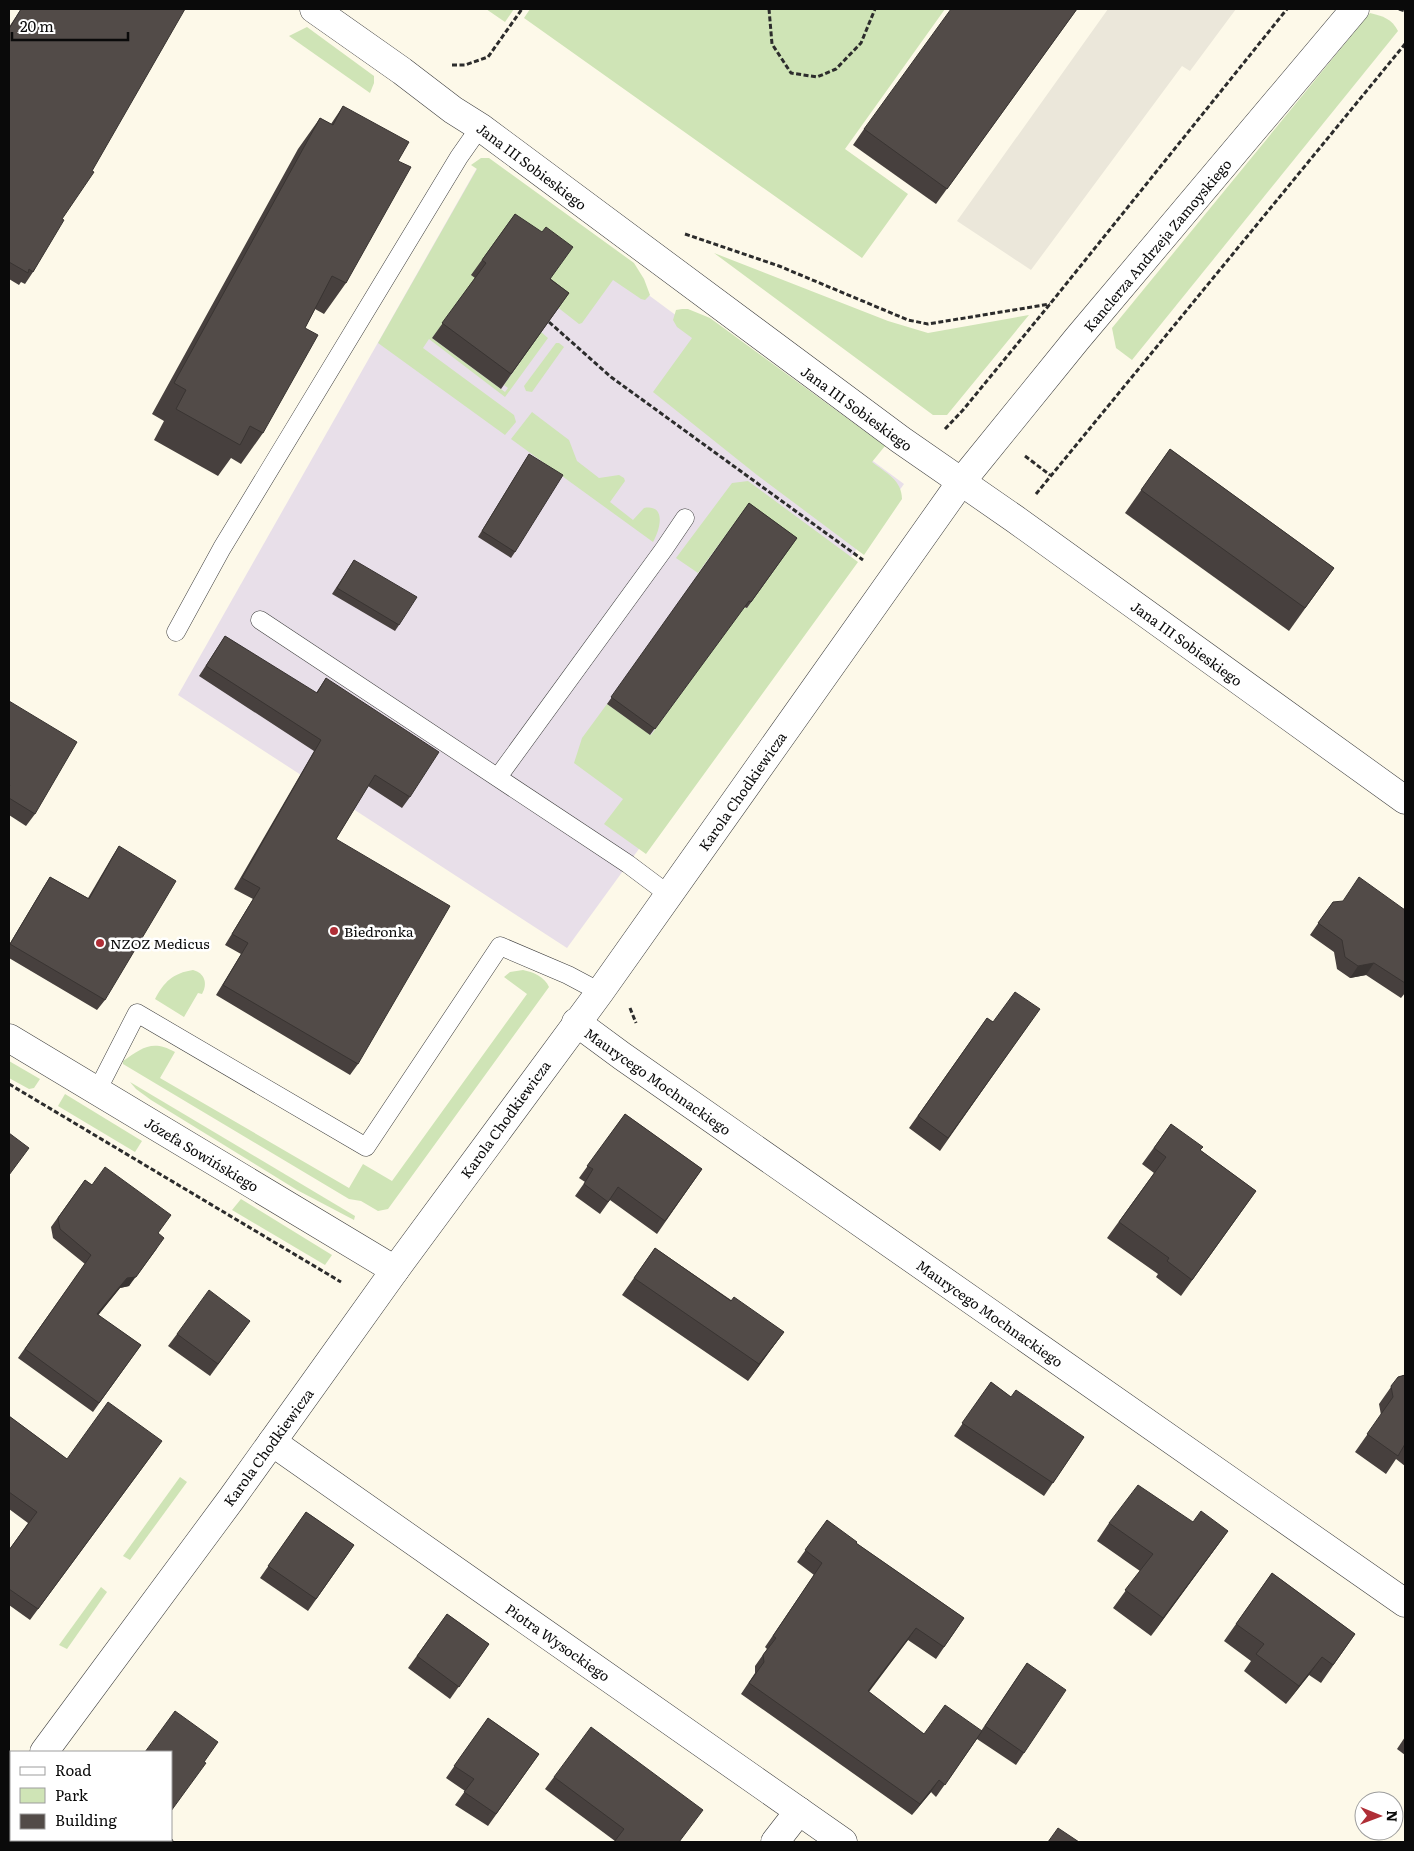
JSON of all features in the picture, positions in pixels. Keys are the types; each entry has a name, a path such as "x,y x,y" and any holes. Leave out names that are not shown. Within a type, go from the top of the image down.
{"street":[{"name":"Jana III Sobieskiego","path":"314,9 402,71 453,110 480,126 901,440 1015,519 1405,800"},
{"name":"Kanclerza Andrzeja Zamoyskiego","path":"961,482 1077,339 1355,9"},
{"name":"Karola Chodkiewicza","path":"45,1751 272,1442 576,1022 600,992 961,482"},
{"name":"Maurycego Mochnackiego","path":"576,1022 1405,1603"},
{"name":"Józefa Sowińskiego","path":"9,1038 395,1270"},
{"name":"Piotra Wysockiego","path":"272,1442 843,1842"},
{"path":"775,1842 799,1811"}],"lane":[{"path":"176,632 227,540 454,165 480,126"},
{"path":"498,777 685,518"},
{"path":"260,620 628,864 668,894"},
{"path":"97,1091 137,1013 366,1147 500,946 568,975 600,992"}],"path":[{"path":"446,65 465,65 488,57 522,9"},
{"path":"769,9 772,44 791,73 817,77 836,69 861,43 875,9"},
{"path":"963,410 1288,9"},
{"path":"1399,9 1405,11"},
{"path":"1050,475 1405,44"},
{"path":"684,234 779,266 908,320 928,324 1050,304"},
{"path":"549,322 611,377 868,563"},
{"path":"9,1084 341,1282"}],"shaded area":[{"path":"1108,9 1236,9 1190,71 1182,66 1031,270 957,221"},
{"path":"477,168 904,484 567,948 178,695"}],"green space":[{"path":"486,9 514,9 505,22"},
{"path":"530,9 945,9 845,149 908,194 862,258 524,18"},
{"path":"1370,13 1387,19 1398,31 1132,360 1116,348 1112,328"},
{"path":"307,27 374,76 374,83 370,93 289,36"},
{"path":"481,158 489,158 634,263 644,279 650,295 645,300 641,299 613,280 582,323 579,324 547,299 538,296 562,262 478,280 432,338 505,392 508,388 504,385 541,332 548,338 505,397 429,339 423,348 514,415 516,422 505,435 378,343 477,169 471,165"},
{"path":"714,253 888,321 928,333 1029,315 947,415 933,415"},
{"path":"688,309 710,318 885,446 872,462 896,482 902,499 864,555 757,475 653,392 692,338 677,327 673,320 676,310"},
{"path":"556,343 564,347 532,392 526,391 524,386"},
{"path":"532,412 569,440 577,461 599,478 619,475 624,478 625,481 610,502 633,520 644,508 656,510 660,519 658,531 653,542 511,439"},
{"path":"748,481 858,562 646,854 604,824 623,799 574,763 582,738 607,704 651,735 744,607 747,608 792,545 745,509 698,573 676,558 732,483"},
{"path":"193,970 203,976 205,986 202,994 198,993 184,1017 155,999 170,979 180,973"},
{"path":"523,970 545,980 549,987 388,1209 378,1211 361,1201 349,1199 123,1064 123,1061 147,1047 160,1046 167,1048 175,1052 160,1078 349,1188 363,1164 392,1181 527,994 504,977 510,972"},
{"path":"9,1061 40,1079 34,1088 29,1089 9,1078"},
{"path":"130,1082 355,1216 354,1220 297,1190 151,1100"},
{"path":"65,1094 142,1141 135,1152 58,1106"},
{"path":"241,1199 332,1255 325,1265 232,1210"},
{"path":"180,1477 187,1482 130,1560 123,1556"},
{"path":"101,1587 107,1592 67,1649 59,1645"}],"building":[{"path":"21,9 185,9 92,171 94,172 62,219 64,220 33,272 29,269 28,273 9,262 9,29"},
{"path":"951,9 1077,9 947,189 864,129"},
{"path":"343,106 409,142 398,161 411,167 346,283 332,276 305,328 318,335 263,433 250,426 240,445 176,409 186,390 174,383 320,118 333,125"},
{"path":"515,214 542,232 546,227 573,247 550,279 569,293 511,374 442,323 486,263 482,260"},
{"path":"1170,449 1334,568 1305,608 1141,490"},
{"path":"529,454 563,475 515,552 482,531"},
{"path":"749,503 797,538 655,729 611,697"},
{"path":"354,560 417,597 399,625 337,588"},
{"name":"Biedronka","path":"225,636 317,693 326,678 439,752 410,797 375,775 336,839 450,906 358,1064 223,985 248,943 232,934 260,888 242,878 321,740 206,666"},
{"path":"9,701 77,742 35,814 9,798"},
{"name":"NZOZ Medicus","path":"119,846 176,881 105,1000 10,944 50,877 89,899"},
{"path":"1359,877 1405,910 1405,983 1374,963 1358,966 1345,957 1342,940 1318,923 1333,902 1343,901"},
{"path":"1015,992 1040,1009 948,1138 918,1116 987,1018 993,1022"},
{"path":"625,1114 702,1169 665,1221 618,1187 608,1202 584,1184 593,1169 587,1166"},
{"path":"1171,1124 1203,1147 1200,1150 1256,1191 1192,1280 1167,1261 1169,1258 1119,1222 1166,1157 1154,1148"},
{"path":"9,1133 29,1148 9,1175"},
{"path":"105,1167 171,1215 158,1233 164,1238 136,1277 127,1278 97,1314 141,1345 99,1403 25,1349 91,1255 60,1229 58,1218 85,1180 92,1185"},
{"path":"655,1248 731,1301 734,1297 784,1332 759,1364 634,1278"},
{"path":"209,1290 250,1321 218,1364 177,1334"},
{"path":"1405,1375 1405,1444 1398,1456 1367,1434 1393,1397 1391,1386 1398,1377"},
{"path":"991,1382 1011,1397 1016,1390 1084,1437 1053,1483 962,1423"},
{"path":"108,1402 162,1441 38,1609 9,1589 9,1550 37,1512 9,1492 9,1416 67,1459"},
{"path":"1138,1485 1193,1522 1201,1511 1228,1531 1163,1618 1125,1590 1153,1554 1109,1523"},
{"path":"306,1512 354,1545 316,1599 268,1566"},
{"path":"827,1520 856,1543 964,1618 944,1647 916,1628 868,1691 924,1734 945,1705 982,1731 945,1785 939,1780 920,1804 749,1683 764,1662 763,1655 776,1638 773,1636 822,1563 805,1550"},
{"path":"1272,1573 1355,1634 1333,1665 1322,1657 1299,1686 1256,1654 1264,1644 1236,1624"},
{"path":"447,1614 489,1644 459,1687 417,1656"},
{"path":"1027,1663 1066,1690 1024,1753 985,1726"},
{"path":"175,1711 218,1742 204,1762 206,1763 172,1810 172,1751 146,1751"},
{"path":"488,1718 539,1754 496,1814 464,1792 474,1779 454,1766"},
{"path":"591,1727 703,1810 679,1842 614,1842 624,1829 554,1777"},
{"path":"1058,1828 1079,1842 1048,1842"},
{"path":"173,1840 172,1842 83,1842 172,1841"}],"place":[{"name":"Biedronka","path":"334,931"},
{"name":"NZOZ Medicus","path":"100,943"}]}
